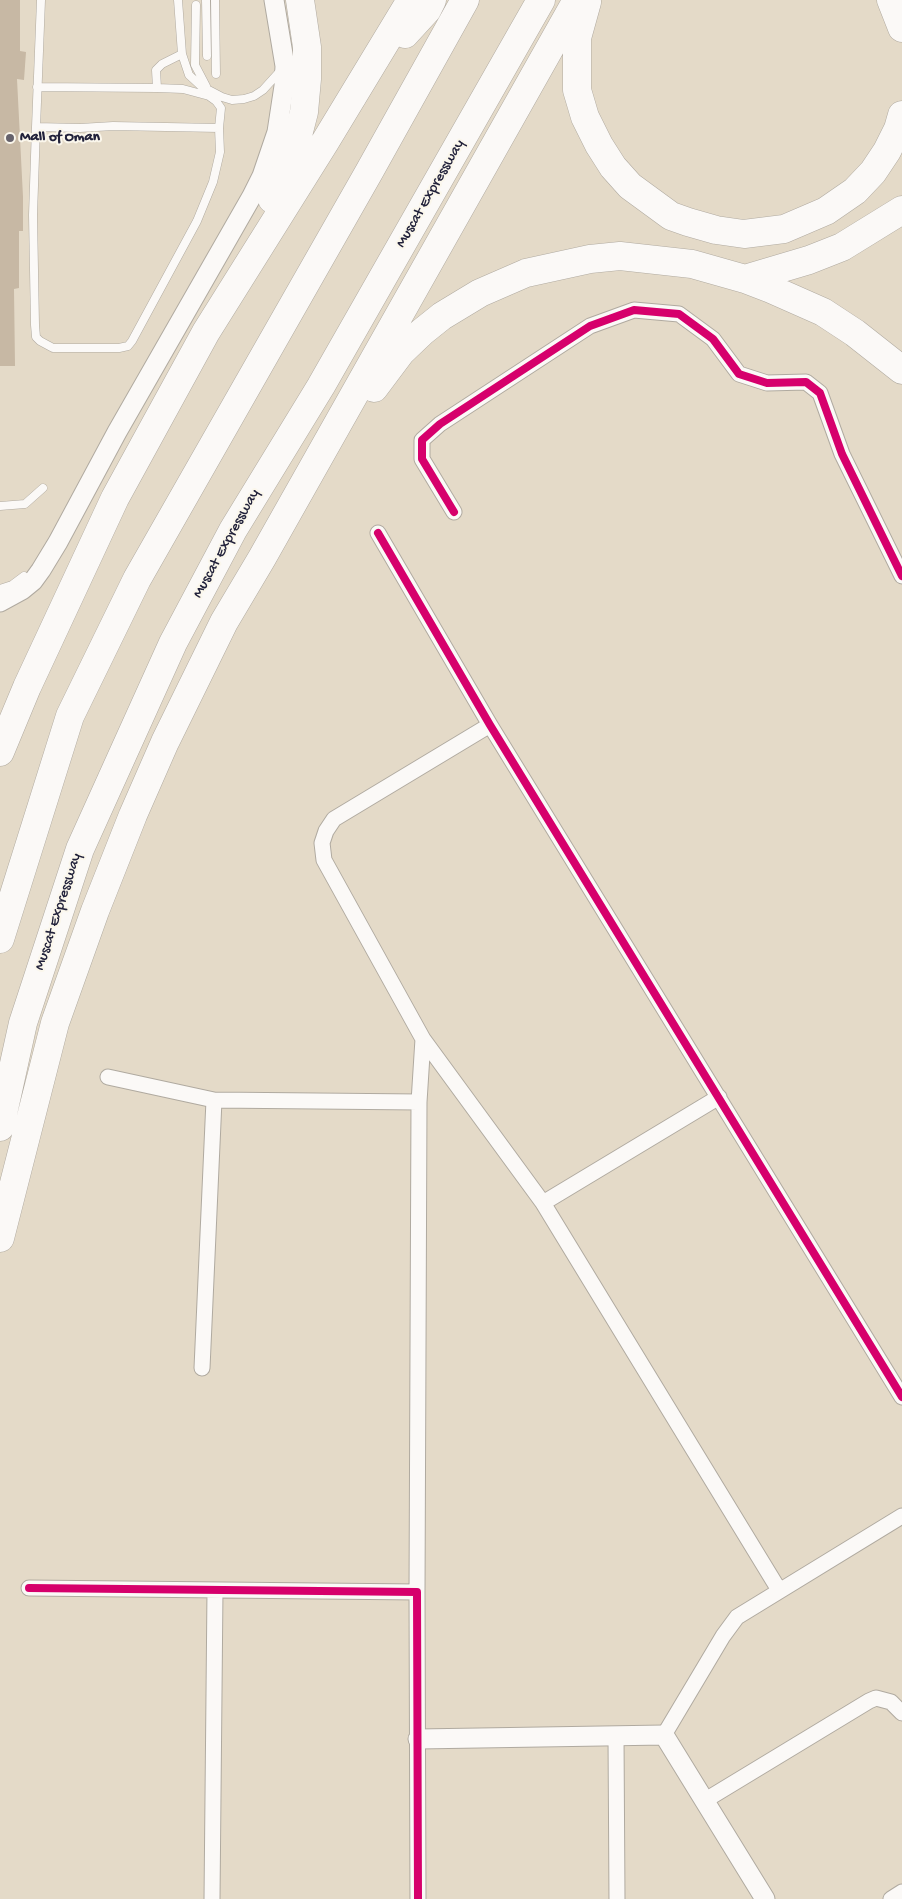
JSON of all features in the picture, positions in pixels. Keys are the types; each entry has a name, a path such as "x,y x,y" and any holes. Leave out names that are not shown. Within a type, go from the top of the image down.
{"highway":[{"path":"206,332 209,319 220,294 285,174 296,143 304,112 307,79 307,47 300,0"},
{"path":"0,752 27,687 116,498 206,332 411,0"},
{"path":"360,84 427,10 432,0"},
{"path":"0,939 70,716 137,579 465,0"},
{"name":"Muscat Expressway","path":"0,1127 23,1023 80,849 173,643 233,530 321,386 541,0"},
{"path":"0,1238 55,1023 96,911 165,742 224,622 577,0"},
{"path":"587,0 578,38 577,71 578,90 585,116 613,167 630,186 672,216 688,222 716,230 744,234 784,228 826,211 855,191 873,172 887,151 898,129 902,115"},
{"path":"891,0 902,28"},
{"path":"745,279 842,248 902,210"},
{"path":"262,558 319,476 375,387 401,352 442,316 480,293 526,273 590,258 620,256 692,264 745,279 822,312 855,333 902,370"}],"street":[{"path":"0,602 11,598 33,581 58,542 117,432 262,176 278,124 284,86 285,66 274,0"},
{"path":"454,512 422,458 422,440 440,424 590,326 634,310 679,314 713,339 739,374 767,383 806,382 820,393 842,454 902,576"},
{"path":"378,533 490,725 902,1397"},
{"path":"490,725 334,819 326,831 322,843 324,860 423,1039 543,1202 780,1590"},
{"path":"418,1899 419,1102 423,1039"},
{"path":"108,1077 214,1100 419,1102"},
{"path":"543,1202 719,1097"},
{"path":"202,1368 214,1100"},
{"path":"664,1736 723,1636 737,1617 902,1516"},
{"path":"28,1588 417,1592"},
{"path":"212,1899 215,1590"},
{"path":"704,1801 876,1698 891,1702 902,1713"},
{"path":"616,1736 618,1899"},
{"path":"418,1739 664,1736"},
{"path":"664,1736 765,1899"},
{"path":"890,1899 902,1892"}],"lane":[{"path":"37,87 183,89 209,96 221,108 220,152 213,182 197,220 128,346 119,348 53,348 40,342 36,337 33,215 37,87 41,0"},
{"path":"178,0 182,54 189,75 201,86 222,97 232,100 244,99 254,96 263,90 285,66"},
{"path":"206,0 207,56"},
{"path":"215,0 216,74"},
{"path":"196,5 195,65 208,90"},
{"path":"157,88 156,70 162,64 182,54"},
{"path":"36,128 113,126 220,128"},
{"path":"0,506 25,504 43,488"},
{"path":"0,589 20,580 28,573 45,550 58,542"}],"building":[{"name":"Mall of Oman","path":"0,0 20,0 20,51 26,52 24,80 17,79 23,231 19,231 19,288 14,289 15,366 0,366"}],"cycle path":[{"path":"454,512 422,459 422,440 440,424 590,326 634,310 679,314 713,339 739,374 767,383 806,382 820,393 842,454 902,576"},
{"path":"378,533 490,725 902,1397"},
{"path":"29,1588 417,1592 418,1899"}],"place":[{"name":"Mall of Oman","path":"10,138"}]}
